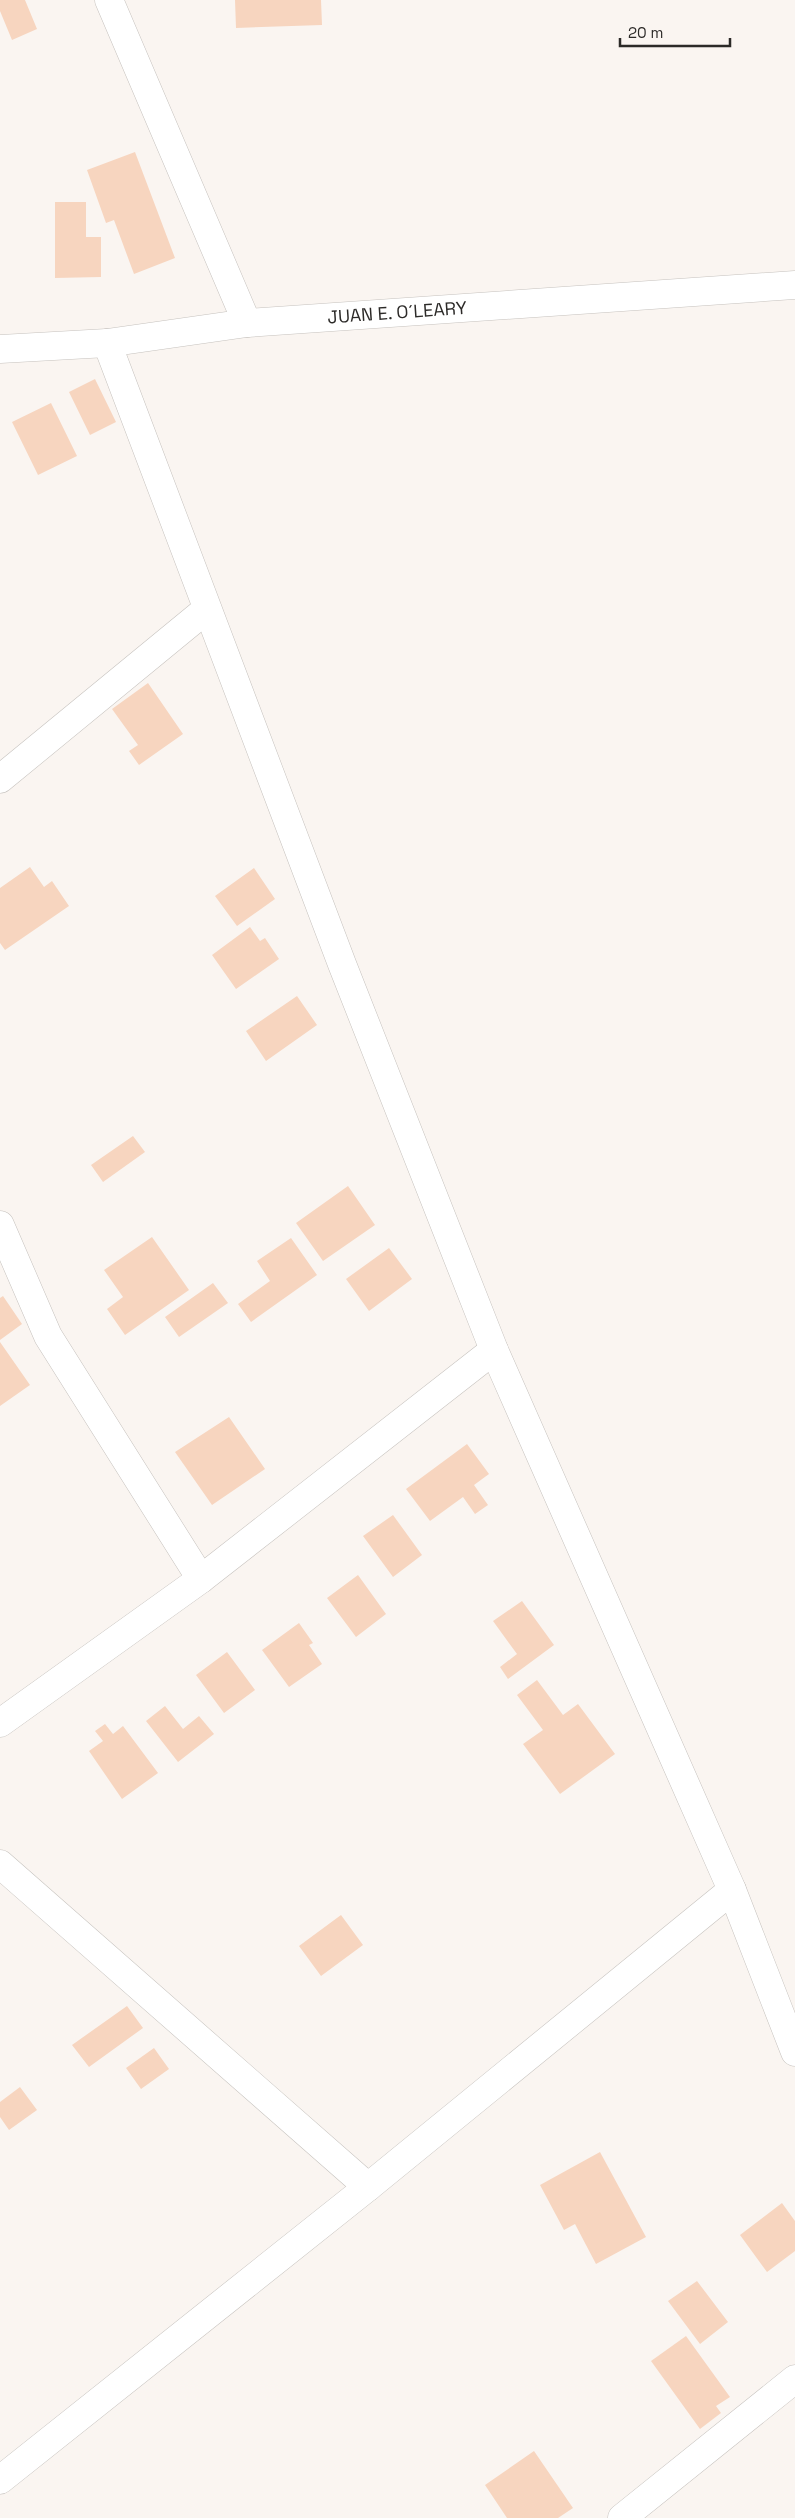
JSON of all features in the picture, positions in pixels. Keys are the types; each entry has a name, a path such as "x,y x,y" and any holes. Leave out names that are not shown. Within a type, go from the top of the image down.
{"street":[{"path":"110,0 247,323"},
{"name":"JUAN E. O´LEARY","path":"0,349 107,343 247,323 795,285"},
{"path":"107,343 342,964 494,1350 732,1890 795,2052"},
{"path":"0,779 207,610"},
{"path":"0,1225 48,1336 200,1579"},
{"path":"0,1723 200,1579 494,1350"},
{"path":"0,1864 368,2187"},
{"path":"0,2480 368,2187 732,1890"},
{"path":"622,2518 795,2379"}],"building":[{"path":"0,0 25,0 37,29 12,40 0,11"},
{"path":"235,0 321,0 322,25 236,28"},
{"path":"135,152 175,258 134,274 114,220 106,223 87,170"},
{"path":"55,202 86,202 86,237 101,237 101,277 55,278"},
{"path":"95,379 116,422 90,435 69,392"},
{"path":"51,403 77,456 38,475 12,422"},
{"path":"148,683 183,734 139,765 129,751 138,745 112,709"},
{"path":"30,867 44,887 52,881 69,906 5,950 0,943 0,888"},
{"path":"254,868 275,899 237,926 215,896"},
{"path":"250,927 260,941 265,938 279,959 236,989 212,955"},
{"path":"297,996 317,1025 266,1061 246,1031"},
{"path":"133,1136 145,1152 103,1182 91,1165"},
{"path":"348,1186 375,1225 323,1261 296,1223"},
{"path":"152,1237 189,1290 125,1335 107,1309 123,1297 104,1270"},
{"path":"291,1238 317,1275 251,1322 238,1304 270,1281 257,1261"},
{"path":"389,1248 412,1279 369,1311 346,1279"},
{"path":"213,1283 228,1303 179,1337 165,1317"},
{"path":"3,1296 22,1324 0,1340 0,1298"},
{"path":"0,1342 30,1385 0,1406"},
{"path":"229,1417 265,1469 212,1505 175,1452"},
{"path":"467,1444 489,1474 474,1485 488,1505 475,1514 463,1497 430,1521 406,1489"},
{"path":"393,1515 422,1555 393,1577 363,1536"},
{"path":"358,1575 386,1614 356,1637 327,1598"},
{"path":"522,1601 554,1645 508,1679 500,1667 517,1654 493,1621"},
{"path":"299,1623 313,1643 309,1645 322,1664 289,1687 262,1650"},
{"path":"227,1652 255,1690 224,1713 196,1675"},
{"path":"537,1680 563,1715 578,1704 615,1754 560,1794 523,1744 543,1730 517,1695"},
{"path":"165,1706 183,1729 199,1716 214,1734 178,1762 146,1721"},
{"path":"105,1724 113,1734 123,1726 158,1773 122,1799 89,1751 103,1741 95,1731"},
{"path":"341,1915 363,1945 321,1976 299,1946"},
{"path":"127,2006 143,2028 89,2067 72,2045"},
{"path":"154,2048 169,2069 141,2089 126,2068"},
{"path":"20,2087 37,2110 9,2130 0,2117 0,2102"},
{"path":"600,2152 646,2237 596,2264 575,2224 564,2230 540,2185"},
{"path":"782,2203 795,2221 795,2251 767,2272 740,2235"},
{"path":"697,2281 728,2322 700,2344 668,2301"},
{"path":"686,2336 730,2397 716,2406 721,2413 700,2429 651,2361"},
{"path":"534,2451 573,2508 558,2518 507,2518 485,2485"}]}
